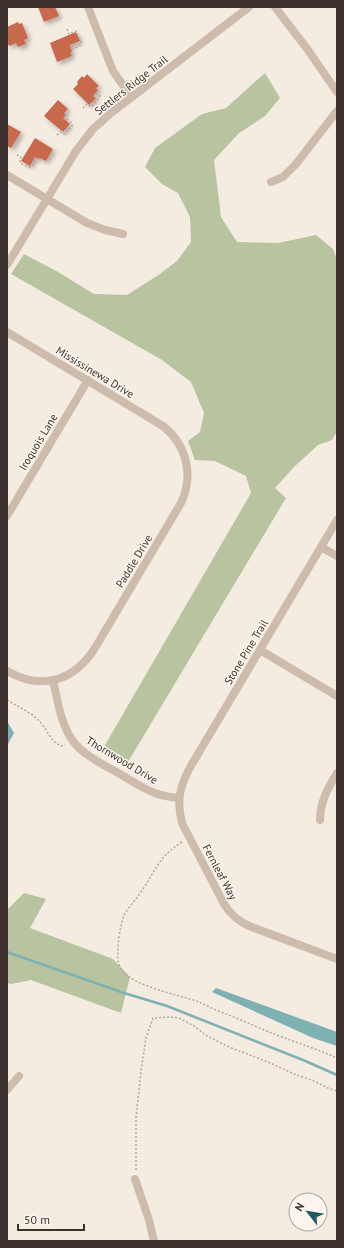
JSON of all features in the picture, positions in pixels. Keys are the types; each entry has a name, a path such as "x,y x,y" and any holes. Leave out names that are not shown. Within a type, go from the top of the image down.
{"street":[{"path":"88,7 113,71 131,97"},
{"name":"Settlers Ridge Trail","path":"7,265 71,159 86,138 101,121 249,7"},
{"path":"275,7 308,50 337,92"},
{"path":"271,182 283,177 296,164 337,111"},
{"path":"7,175 87,223 105,230 123,234"},
{"name":"Mississinewa Drive","path":"7,332 160,424 171,433"},
{"name":"Iroquois Lane","path":"7,516 88,380"},
{"name":"Paddle Drive","path":"54,680 67,676 77,670 90,655 184,497 187,478 186,464 180,445 171,433"},
{"name":"Stone Pine Trail","path":"178,798 185,777 192,764 337,520"},
{"path":"321,547 337,556"},
{"path":"260,650 337,696"},
{"path":"7,671 24,679 44,681 54,680"},
{"name":"Thornwood Drive","path":"54,680 63,721 72,741 78,747 148,790 163,796 178,798"},
{"path":"320,820 320,810 323,798 337,773"},
{"name":"Fernleaf Way","path":"178,798 182,823 228,910 242,923 337,959"},
{"path":"7,1090 19,1076"},
{"path":"136,1179 154,1241"}],"path":[{"path":"67,29 69,34 77,31 81,42 80,46 72,50"},
{"path":"83,108 87,104 91,107 99,98 100,96 96,92"},
{"path":"57,136 60,132 64,134 72,126 71,123 64,117"},
{"path":"17,155 21,157 20,162 29,167 32,166 37,158"},
{"path":"7,700 41,722 53,741 59,745 63,746 72,741"},
{"path":"182,842 160,860 141,892 124,916 118,949 120,969 135,980 153,988 199,1002 277,1035 311,1046 337,1058"},
{"path":"136,1179 136,1118 139,1100 139,1085 146,1038 153,1018 179,1018 194,1026 207,1036 229,1047 337,1091"}],"green space":[{"path":"265,73 280,98 265,116 239,133 214,160 221,217 237,242 278,243 316,235 333,249 337,259 337,431 332,440 318,445 294,467 275,488 286,498 125,767 101,752 251,493 246,476 215,461 195,460 188,441 200,432 204,413 191,382 162,360 11,274 24,254 58,272 94,294 127,295 177,261 191,242 190,217 178,193 162,184 145,167 155,148 202,114 226,108"},
{"path":"24,893 46,899 30,928 113,959 130,977 121,1013 31,980 11,984 7,983 7,910"}],"water":[{"path":"7,721 14,733 7,746"},
{"path":"216,988 337,1032 337,1046 313,1038 212,992"}],"building":[{"path":"38,7 55,7 59,16 44,22"},
{"path":"18,22 19,24 22,23 28,38 24,40 26,44 18,47 16,43 9,46 7,41 7,27"},
{"path":"76,32 80,41 70,45 72,52 70,52 72,56 57,62 50,43"},
{"path":"87,74 99,86 96,88 98,90 93,96 96,98 89,105 73,89 78,84 77,82 82,76 84,78"},
{"path":"58,100 68,109 64,113 66,115 63,118 70,124 63,132 44,116"},
{"path":"7,124 21,132 11,148 7,146"},
{"path":"35,138 53,149 46,161 35,157 30,166 21,161"}],"waterway":[{"path":"7,952 124,993 167,1006 337,1075"}]}
